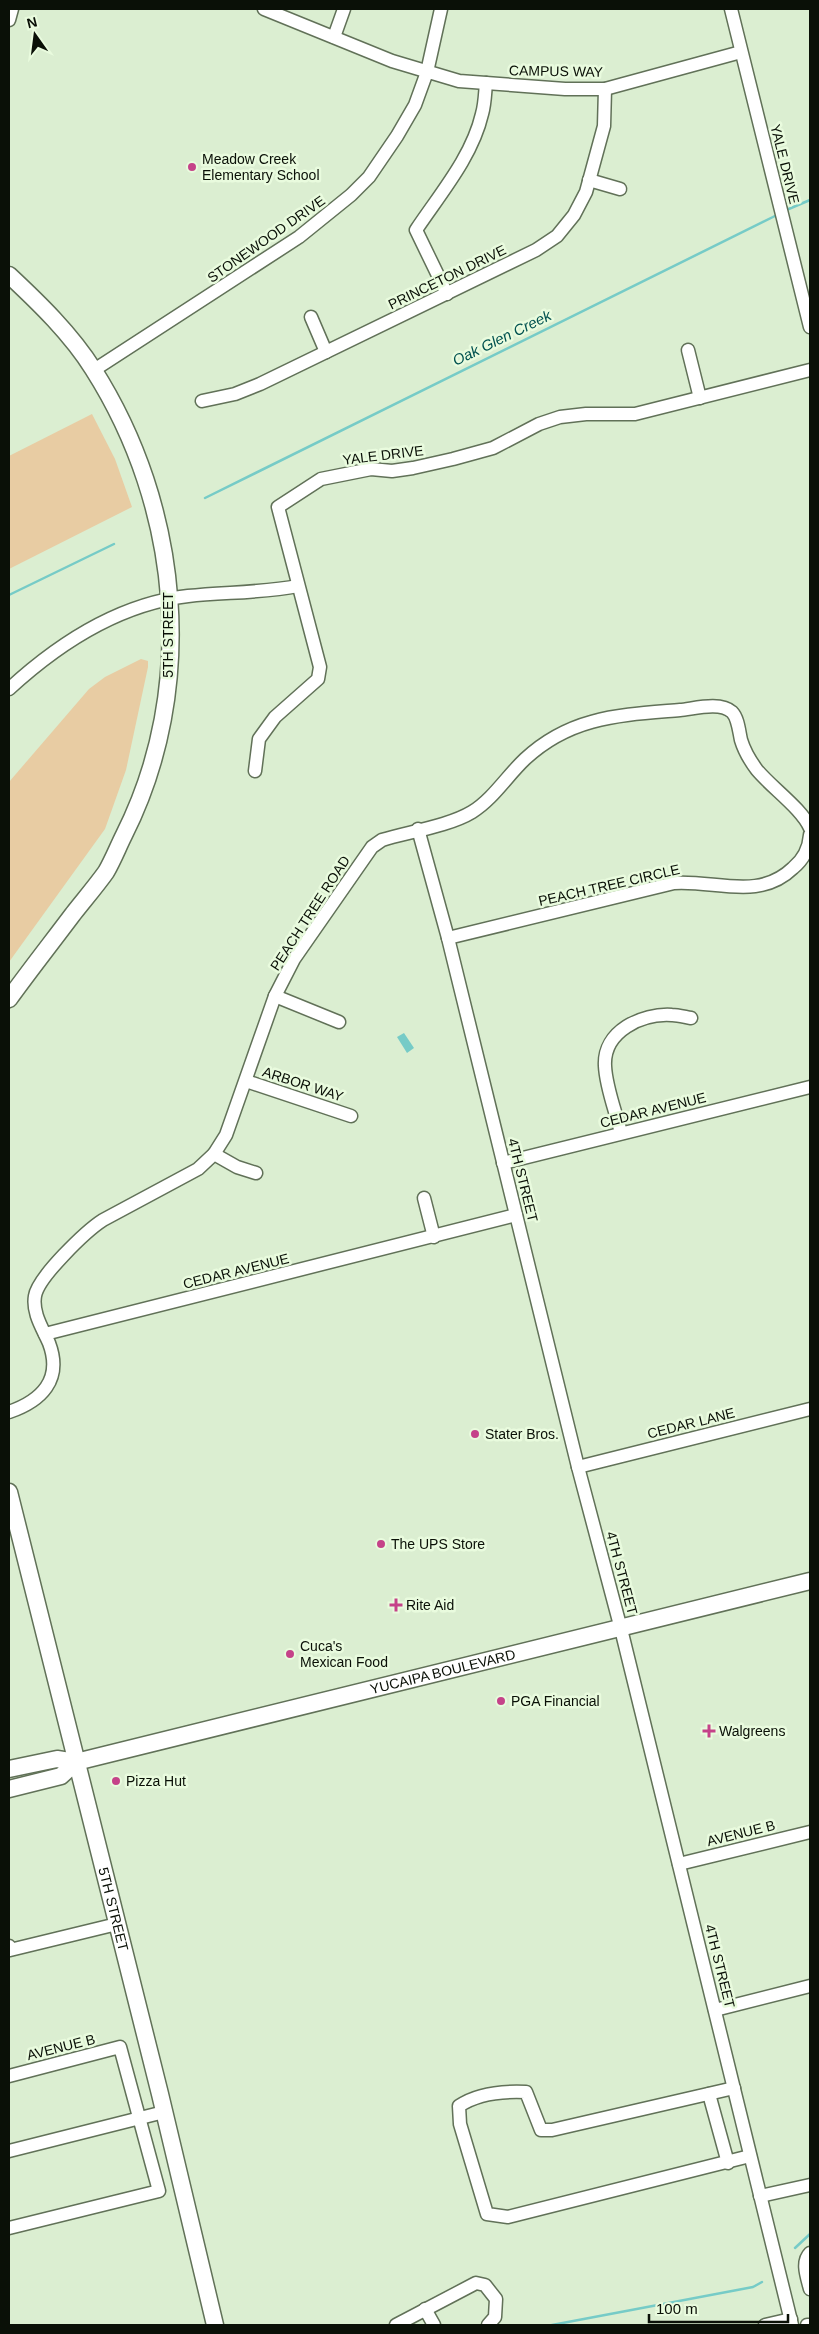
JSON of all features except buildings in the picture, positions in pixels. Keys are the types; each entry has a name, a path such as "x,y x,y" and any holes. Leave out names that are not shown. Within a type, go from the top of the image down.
{"main road":[{"name":"5TH STREET","path":"9,275 39,303 82,353 94,370 124,426 142,471 160,532 167,568 171,643 168,684 161,731 151,773 131,821 106,871 9,999"},
{"name":"5TH STREET","path":"9,1492 164,2112 215,2325"},
{"name":"YUCAIPA BOULEVARD","path":"9,1769 57,1758 76,1762 810,1581"},
{"name":"YUCAIPA BOULEVARD","path":"9,1789 61,1776 76,1762"}],"street":[{"path":"9,20 12,9"},
{"name":"CAMPUS WAY","path":"264,9 392,61 459,81 486,84 565,89 604,88 741,52"},
{"path":"334,37 344,9"},
{"name":"STONEWOOD DRIVE","path":"94,370 272,256 323,219 368,178 397,136 415,105 427,72 441,9"},
{"name":"YALE DRIVE","path":"731,9 810,327"},
{"path":"447,294 416,230 462,161 476,136 483,113 486,84"},
{"name":"PRINCETON DRIVE","path":"202,401 235,394 326,352 536,250 557,236 574,215 589,180 604,126 604,88"},
{"path":"589,180 620,189"},
{"path":"312,317 326,352"},
{"path":"688,350 700,398"},
{"name":"YALE DRIVE","path":"255,771 259,739 275,717 318,679 320,667 278,507 321,480 371,469 392,471 453,459 493,448 539,424 560,417 586,414 634,414 810,370"},
{"path":"9,689 65,643 134,608 170,599 298,586"},
{"path":"418,829 455,820 472,812 537,750 580,725 617,716 717,707 731,711 736,718 742,742 756,768 803,815 810,828"},
{"name":"4TH STREET","path":"418,829 448,938 578,1467 621,1629 791,2322"},
{"name":"PEACH TREE ROAD","path":"9,1412 36,1400 49,1383 53,1366 49,1345 35,1305 35,1296 44,1277 92,1228 103,1220 198,1169 214,1154 226,1135 275,996 294,959 372,847 382,840 418,829"},
{"name":"PEACH TREE CIRCLE","path":"448,938 674,883 691,882 734,888 764,886 786,875 796,866 805,855 810,835"},
{"path":"275,996 339,1022"},
{"path":"621,1133 605,1065 608,1046 612,1038 625,1027 649,1018 672,1014 691,1018"},
{"name":"ARBOR WAY","path":"246,1081 351,1116"},
{"name":"CEDAR AVENUE","path":"503,1163 810,1087"},
{"path":"214,1154 237,1167 256,1173"},
{"path":"424,1198 434,1237"},
{"name":"CEDAR AVENUE","path":"45,1334 516,1215"},
{"name":"CEDAR LANE","path":"578,1467 810,1409"},
{"name":"AVENUE B","path":"679,1864 810,1832"},
{"path":"9,1946 10,1950 117,1924"},
{"path":"715,2010 810,1986"},
{"name":"AVENUE B","path":"9,2076 120,2047 140,2117"},
{"path":"734,2088 552,2130 542,2130 526,2092 507,2091 468,2100 459,2106 460,2124 487,2214 499,2217 508,2217 750,2156"},
{"path":"709,2094 728,2163"},
{"path":"9,2151 164,2112"},
{"path":"9,2228 159,2191 140,2117"},
{"path":"760,2196 810,2185"},
{"path":"810,2253 807,2256 805,2267 810,2289"},
{"path":"396,2325 468,2286 480,2283 490,2289 496,2299 495,2317 488,2325"},
{"path":"425,2309 434,2325"},
{"path":"765,2325 791,2322"}],"shaded area":[{"path":"92,414 115,459 132,507 9,569 9,456"},
{"path":"141,659 148,661 148,667 126,770 105,829 9,962 9,782 89,689 105,677"}],"water":[{"path":"404,1033 414,1048 407,1053 397,1037"}],"waterway":[{"name":"Oak Glen Creek","path":"784,211 810,200"},
{"name":"Oak Glen Creek","path":"205,498 777,215"},
{"name":"Oak Glen Creek","path":"9,595 114,544"},
{"path":"795,2248 810,2234"},
{"path":"552,2325 753,2287 762,2282"}],"place":[{"name":"Meadow Creek Elementary School","path":"192,167"},
{"name":"Stater Bros.","path":"475,1434"},
{"name":"The UPS Store","path":"381,1544"},
{"name":"Rite Aid","path":"396,1605"},
{"name":"Cuca's Mexican Food","path":"290,1654"},
{"name":"PGA Financial","path":"501,1701"},
{"name":"Walgreens","path":"709,1731"},
{"name":"Pizza Hut","path":"116,1781"}]}
